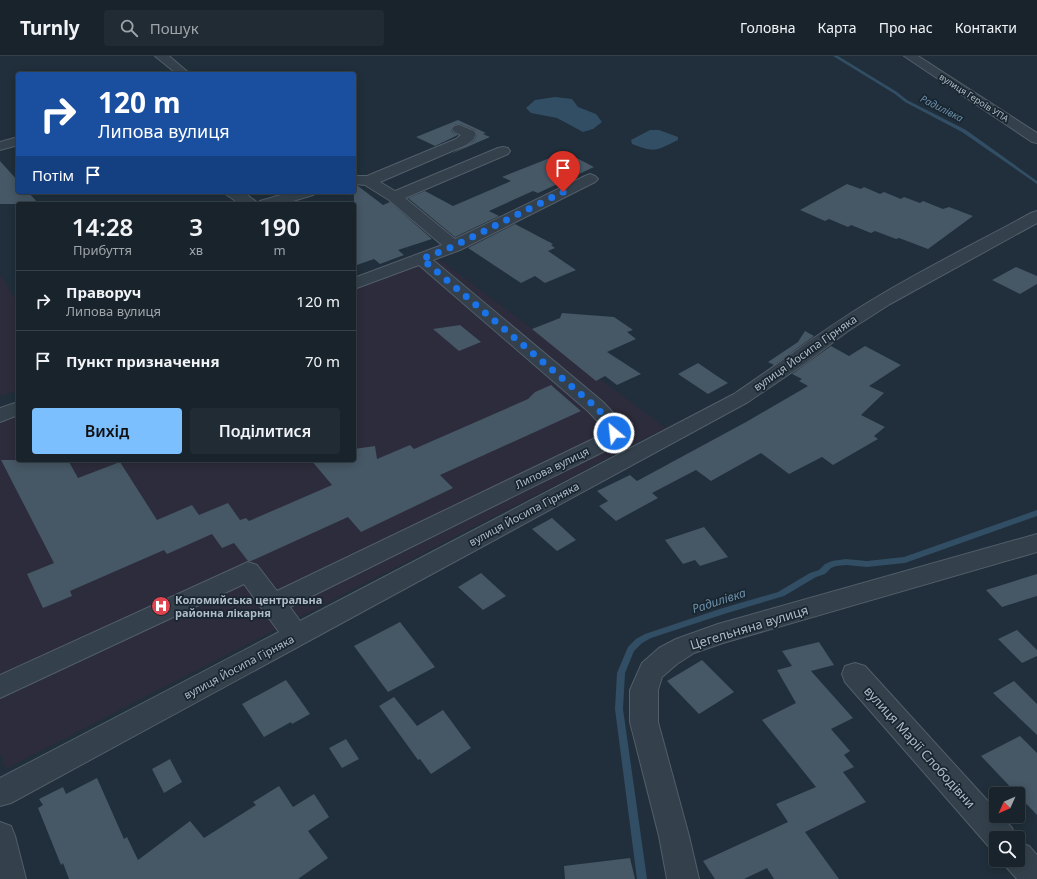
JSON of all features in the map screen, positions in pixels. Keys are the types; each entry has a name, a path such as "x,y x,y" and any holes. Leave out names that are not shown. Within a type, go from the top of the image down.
{"street":[{"path":"161,56 182,72"},
{"name":"вулиця Героїв УПА","path":"910,56 1037,139"},
{"path":"362,181 468,138 469,134 458,129"},
{"path":"0,146 16,142"},
{"path":"394,197 502,151"},
{"path":"356,283 454,246 590,179"},
{"path":"362,181 394,197 454,246"},
{"path":"235,194 248,202"},
{"path":"273,202 301,194"},
{"name":"вулиця Йосипа Гірняка","path":"0,793 297,636 754,390 841,327 891,296 1037,216"},
{"path":"422,259 600,410 610,422 614,430 612,437 635,454"},
{"path":"0,415 16,409"},
{"name":"Липова вулиця","path":"274,604 599,445 612,437"},
{"name":"Цегельняна вулиця","path":"683,879 674,836 644,722 644,690 651,671 668,656 685,646 718,634 1037,543"},
{"path":"0,687 248,571 297,636"},
{"name":"вулиця Марії Слободівни","path":"855,674 996,831"},
{"path":"0,836 10,879"},
{"path":"1025,864 1037,878"}],"shaded area":[{"path":"555,97 572,99 578,107 596,114 602,122 593,129 583,132 557,118 531,113 526,108 535,100"},
{"path":"650,130 659,130 678,137 678,140 655,150 646,149 632,144 631,140"},
{"name":"Коломийська центральна районна лікарня","path":"436,257 666,428 6,769 0,753 0,421 16,415 16,462 356,462 356,287"},
{"path":"0,274 16,300 16,392 0,396"}],"building":[{"path":"458,120 486,133 483,134 490,137 451,154 474,141 477,135 475,130 460,124 454,125 451,130 453,133 458,135 435,146 416,137"},
{"path":"565,152 594,167 538,193 533,191 489,211 499,216 455,237 408,198 425,191 453,206 511,181 502,177"},
{"path":"0,161 16,179 16,194 30,194 37,202 0,204"},
{"path":"847,184 861,189 864,187 880,194 884,192 901,199 904,197 920,203 923,201 943,209 949,207 973,216 928,249 875,231 871,233 851,225 848,227 829,219 825,221 800,210"},
{"path":"356,186 358,186 383,205 390,202 432,239 398,250 404,255 380,264 374,259 356,265 356,202 354,202"},
{"path":"515,224 553,244 551,245 555,248 548,251 576,270 545,283 535,276 521,283 468,248"},
{"path":"1016,267 1037,276 1037,284 1020,294 992,280"},
{"path":"562,313 614,317 633,330 627,332 636,339 607,352 641,374 617,385 605,376 596,381 532,329 560,318"},
{"path":"460,325 481,342 459,351 433,329"},
{"path":"805,331 814,336 774,365 768,362 798,342"},
{"path":"831,346 849,356 865,346 901,365 869,386 884,393 861,415 885,427 874,436 878,439 833,465 822,457 789,474 761,453 711,481 696,470 652,493 658,498 616,521 599,506 608,501 597,491 630,475 637,481 746,422 808,386 799,381 802,379 792,374"},
{"path":"698,363 728,383 708,394 678,374"},
{"path":"551,385 581,411 440,475 453,488 361,532 348,517 251,561 248,561 234,543 222,548 212,534 167,554 164,550 70,591 72,596 43,608 27,574 54,563 1,460 16,460 16,462 69,462 78,478 120,462 157,520 192,505 199,515 228,503 240,520 246,518 249,521 332,485 313,462 356,462 356,449 375,446 377,459 410,445 414,449 528,399 535,392"},
{"path":"552,518 576,540 557,551 532,529"},
{"path":"704,527 728,557 700,566 695,560 683,564 665,540"},
{"path":"481,573 506,596 483,610 458,587"},
{"path":"1037,574 1037,596 1002,607 986,590"},
{"path":"400,622 435,667 388,692 354,646"},
{"path":"1017,630 1037,650 1037,656 1022,663 998,639"},
{"path":"819,642 834,665 811,671 853,718 831,729 850,751 844,755 854,767 843,772 866,802 805,832 839,879 774,879 767,868 744,879 715,879 703,861 788,822 776,804 816,787 762,720 796,703 777,670 792,666 782,651"},
{"path":"702,660 734,692 699,714 667,681"},
{"path":"286,680 310,714 292,724 291,722 264,737 242,704"},
{"path":"1014,681 1037,704 1037,735 993,693"},
{"path":"394,697 417,726 443,710 471,748 431,774 420,759 418,760 379,706"},
{"path":"1020,736 1037,753 1037,815 1025,802 1025,787 1010,787 981,756"},
{"path":"346,739 359,759 342,768 329,748"},
{"path":"170,759 182,782 164,793 152,769"},
{"path":"97,778 124,839 127,837 138,860 190,821 204,838 256,805 253,802 279,786 293,807 314,794 329,817 308,831 328,858 298,879 69,879 63,863 61,865 38,808 43,805 39,799 63,787 66,794"},
{"path":"630,858 635,879 565,879 564,866"}],"waterway":[{"name":"Радилівка","path":"835,56 896,93 906,101 964,131 1037,183"},
{"name":"Радилівка","path":"642,879 619,709 621,673 631,649 639,641 648,636 723,611 781,594 813,575 822,572 828,566 835,563 846,562 867,564 905,560 1037,513"}],"place":[{"name":"Коломийська центральна районна лікарня","path":"161,606"}],"route":[{"path":"563,192 454,246 422,259 596,407 610,422 614,433"}]}
